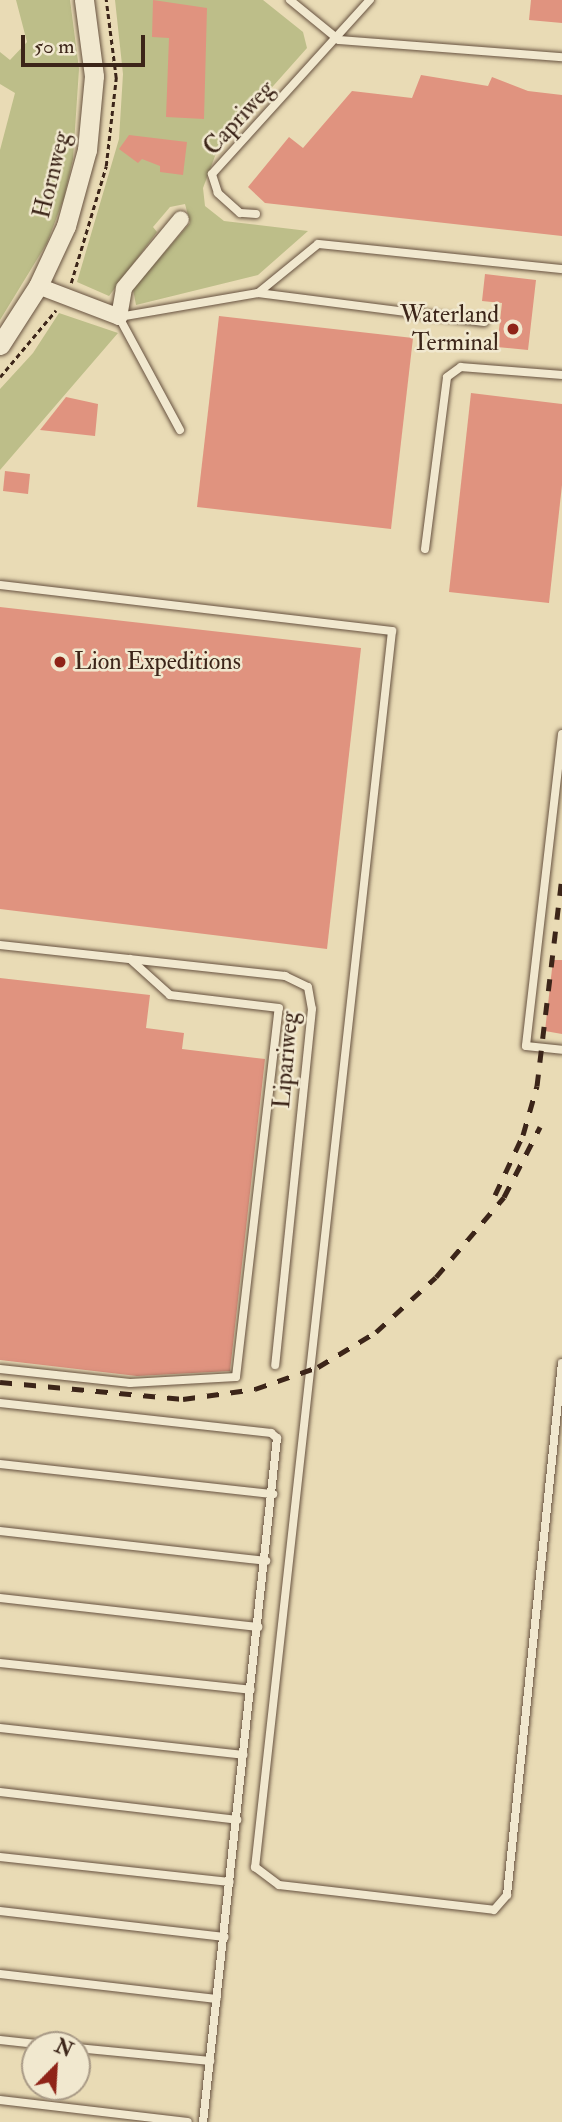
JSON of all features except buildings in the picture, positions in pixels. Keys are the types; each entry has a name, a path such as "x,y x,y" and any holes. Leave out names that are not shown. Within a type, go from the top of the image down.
{"street":[{"name":"Hornweg","path":"0,345 38,286 66,226 86,150 94,76 84,0"},
{"path":"38,286 119,317 124,288 181,219"}],"lane":[{"path":"290,0 339,40 562,57"},
{"name":"Capriweg","path":"256,214 240,213 218,193 212,174 339,40 370,0"},
{"path":"258,293 318,244 562,269"},
{"path":"180,430 119,317 258,293 484,322"},
{"path":"425,549 447,377 461,367 562,375"},
{"path":"0,585 393,631 255,1867 279,1885 494,1910 507,1895 562,1363"},
{"path":"562,734 526,1046 562,1050"},
{"name":"Lipariweg","path":"0,944 285,976 308,986 312,1009 275,1365"},
{"path":"0,1369 130,1384 236,1377 279,1008 170,995 130,959"},
{"path":"0,1403 271,1433 278,1453 203,2122"},
{"path":"0,1464 273,1494"},
{"path":"0,1531 266,1561"},
{"path":"0,1598 258,1627"},
{"path":"0,1663 251,1690"},
{"path":"0,1727 244,1755"},
{"path":"0,1792 237,1820"},
{"path":"0,1857 230,1882"},
{"path":"0,1911 224,1937"},
{"path":"0,1974 217,1999"},
{"path":"0,2040 21,2042"},
{"path":"91,2049 210,2061"},
{"path":"0,2100 188,2122"}],"green space":[{"path":"16,0 70,0 79,69 73,159 64,198 47,243 0,320 0,150 15,93 0,84 0,52 10,60 27,42"},
{"path":"115,0 263,0 303,32 307,48 218,148 203,188 205,206 224,221 308,231 258,275 136,305 133,289 190,223 185,204 170,207 153,227 157,232 109,296 77,282 119,139 123,74"},
{"path":"59,313 118,333 0,470 0,389 33,353"}],"railway":[{"path":"495,1195 523,1135 537,1086 562,877"},
{"path":"0,1382 183,1399 255,1389 318,1367 376,1332 436,1277 504,1197 540,1127"}],"place":[{"name":"Waterland Terminal","path":"513,329"},
{"name":"Lion Expeditions","path":"60,662"}]}
